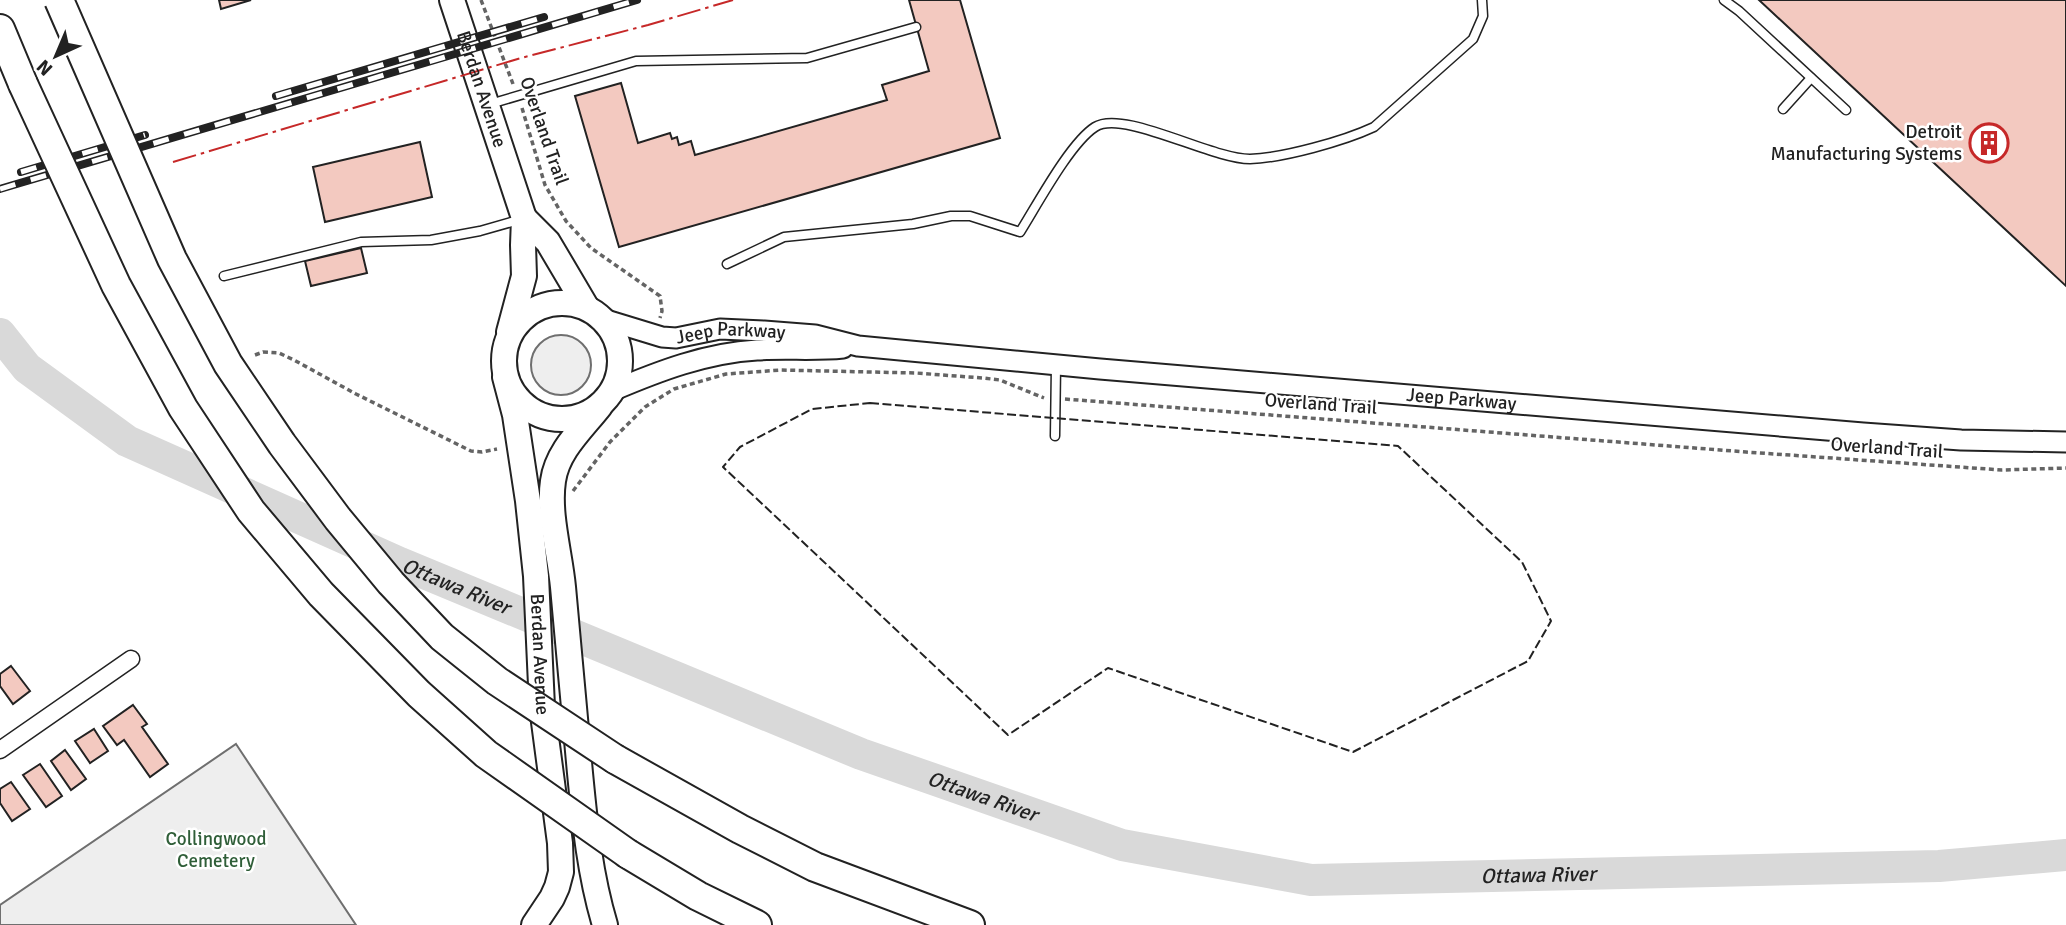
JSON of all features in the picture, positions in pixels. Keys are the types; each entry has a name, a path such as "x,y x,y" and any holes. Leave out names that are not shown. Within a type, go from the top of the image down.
{"highway":[{"path":"59,0 172,259 228,363 282,444 338,519 391,583 442,636 497,681 615,759 740,828 815,867 970,925"},
{"path":"0,29 116,285 183,408 251,511 321,594 419,694 486,754 628,854 698,896 757,925"},
{"path":"0,40 23,84"}],"main road":[{"name":"Berdan Avenue","path":"452,0 524,218 524,276 507,339"},
{"name":"Berdan Avenue","path":"524,218 548,242 595,314"},
{"path":"569,302 595,314 614,335 620,354 619,373 606,398 583,415 574,418 545,417 528,408 514,395 505,377 503,358 507,339 517,323 531,310 550,303 569,302"},
{"name":"Berdan Avenue","path":"505,377 522,456 536,576 542,707 560,842 561,872 552,898 534,925"},
{"name":"Berdan Avenue","path":"602,915 591,873 563,587 552,504 553,479 565,450 606,398"}],"street":[{"name":"Jeep Parkway","path":"595,314 662,337 676,338 720,329 764,331 815,335 858,346 1056,365 1863,433 1961,440 2066,442"},
{"name":"Jeep Parkway","path":"606,398 678,365 715,355 758,350 816,351 858,346"},
{"path":"0,750 131,659"}],"lane":[{"path":"727,264 784,237 913,224 951,216 970,216 1020,232 1080,141 1096,126 1131,124 1219,155 1249,159 1290,153 1354,136 1374,127 1473,39 1483,16 1482,0"},
{"path":"1724,0 1846,110"},
{"path":"487,105 636,61 807,58 916,27"},
{"path":"1783,109 1811,78"},
{"path":"224,276 361,242 431,240 524,218"},
{"path":"1055,436 1056,365"}],"path":[{"name":"Overland Trail","path":"481,0 518,96 545,185 566,220 591,248 660,296 662,311"},
{"path":"255,355 263,352 279,354 294,360 471,451 497,449"},
{"name":"Overland Trail","path":"571,501 573,490 610,442 645,407 674,389 726,374 781,370 916,373 983,378 1000,380 1043,398 2003,470 2066,468"}],"green space":[{"path":"561,335 582,344 591,365 582,386 561,395 540,386 531,365 540,344"},
{"name":"Collingwood Cemetery","path":"236,744 356,925 0,925 0,905"}],"building":[{"path":"219,0 251,0 221,9"},
{"path":"909,0 960,0 1000,138 619,247 575,96 621,83 638,143 670,133 672,139 677,137 679,145 691,141 695,155 887,100 882,85 929,71"},
{"name":"Detroit Manufacturing Systems","path":"1759,0 2066,0 2066,286"},
{"path":"420,142 432,197 325,222 313,167"},
{"path":"361,248 367,273 311,286 305,261"},
{"path":"11,666 30,691 13,704 0,686 0,674"},
{"path":"133,705 147,724 142,727 168,764 150,777 124,740 117,745 103,726"},
{"path":"94,729 108,751 90,763 75,741"},
{"path":"65,750 86,779 71,790 51,761"},
{"path":"40,764 62,796 46,807 23,775"},
{"path":"11,782 30,809 12,821 0,803 0,789"}],"waterway":[{"name":"Ottawa River","path":"0,334 27,368 127,441 400,563 861,754 1122,845 1311,880 1939,866 2066,855"}],"railway":[{"path":"0,189 637,0"},
{"path":"276,96 544,17"},
{"path":"21,172 145,135"}],"fence":[{"path":"870,403 1398,446 1522,562 1551,621 1528,661 1353,752 1108,668 1008,735 723,467 740,447 812,409 870,403"}],"power":[{"path":"173,162 521,58 733,0"}],"place":[{"name":"Detroit Manufacturing Systems","path":"1989,143"}]}
